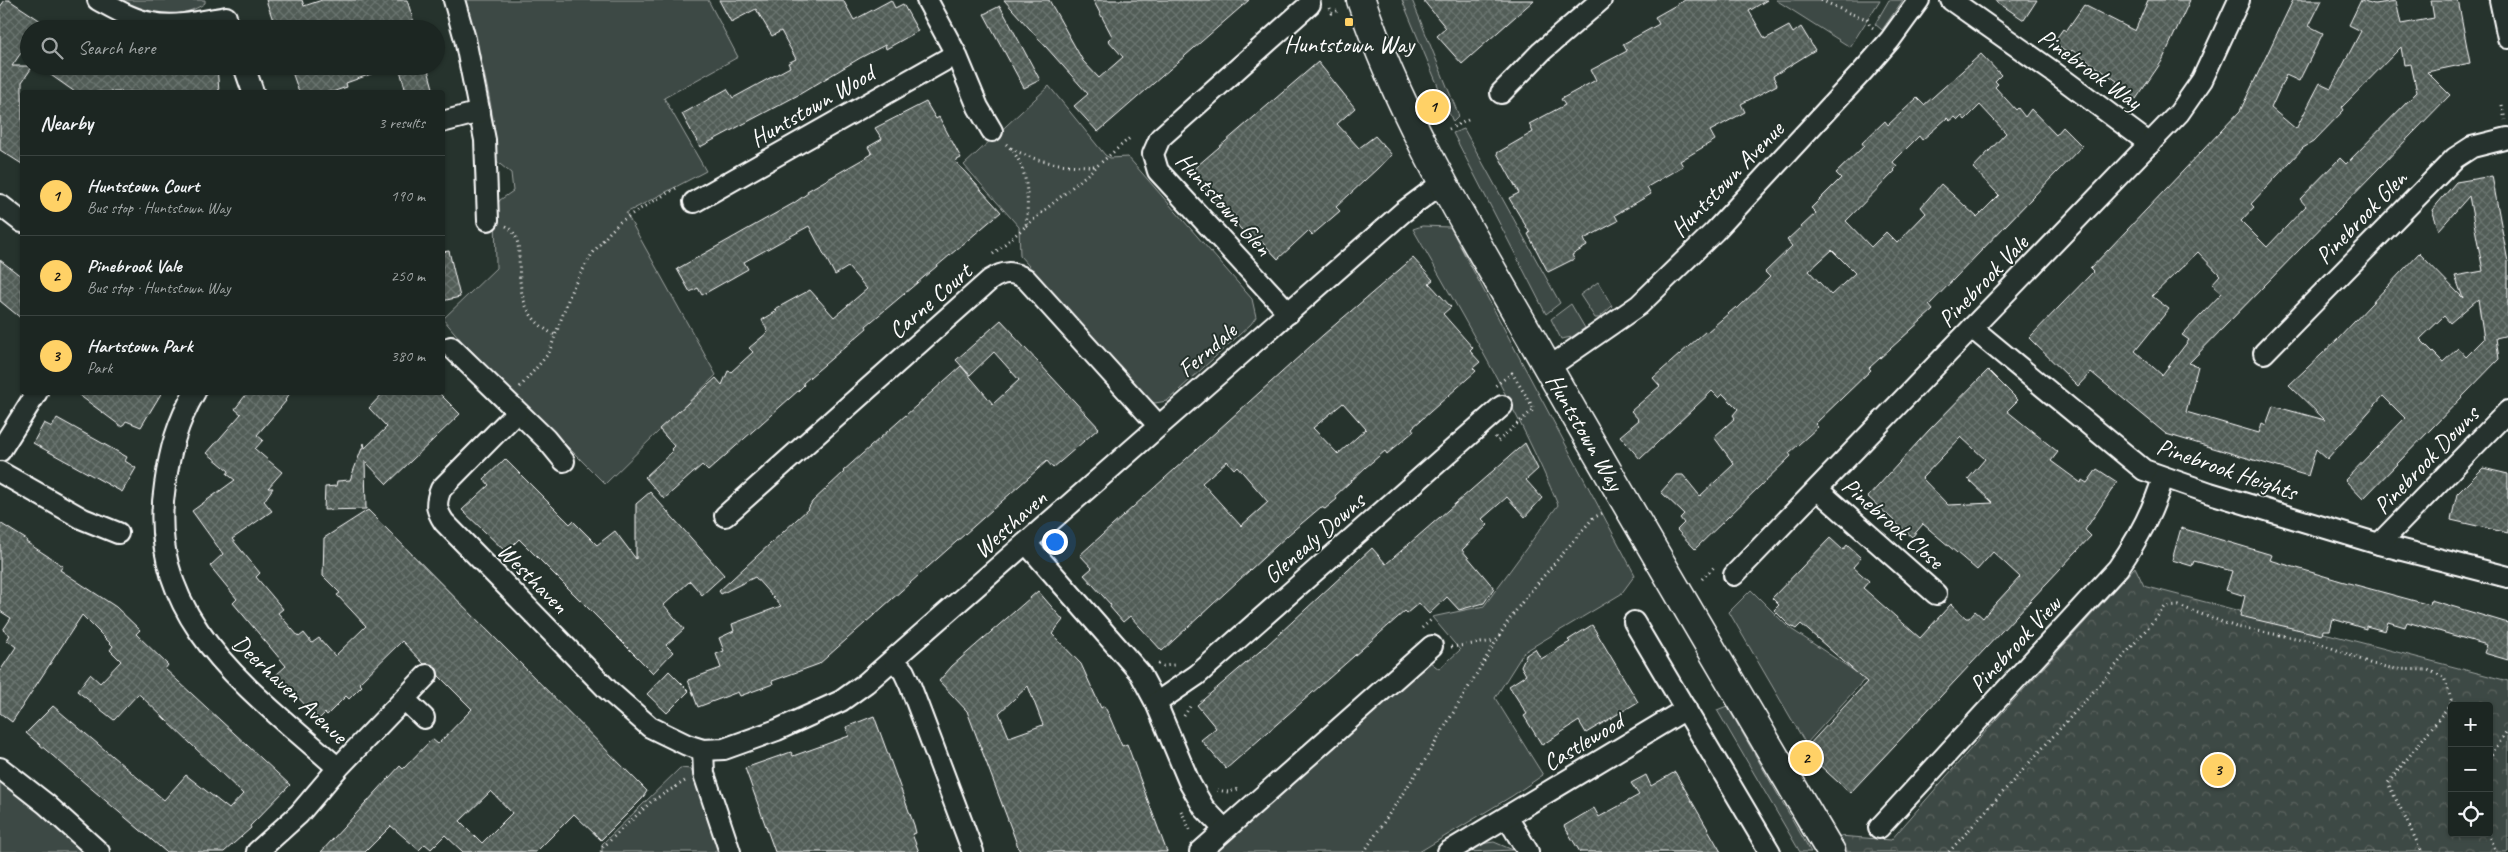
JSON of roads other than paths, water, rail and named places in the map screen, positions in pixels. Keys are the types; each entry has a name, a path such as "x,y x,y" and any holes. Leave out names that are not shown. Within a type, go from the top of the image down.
{"street":[{"path":"98,0 125,14 142,20"},
{"path":"454,0 465,39 485,140 488,220"},
{"path":"927,0 956,54 978,107 992,131"},
{"name":"Huntstown Way","path":"1361,0 1383,58 1442,183 1831,852"},
{"path":"1501,93 1541,52 1601,0"},
{"name":"Huntstown Avenue","path":"1548,368 1602,332 1647,296 1715,231 1890,40 1919,0"},
{"name":"Pinebrook Way","path":"1951,0 2052,71 2150,144"},
{"name":"Pinebrook Vale","path":"1728,568 1818,490 2181,110 2199,84 2239,0"},
{"path":"2500,0 2508,38"},
{"name":"Huntstown Glen","path":"1289,313 1158,171 1153,154 1160,138 1310,4"},
{"path":"202,20 225,15"},
{"name":"Huntstown Wood","path":"694,202 956,54"},
{"path":"247,75 252,90"},
{"path":"445,121 480,112"},
{"name":"Pinebrook Glen","path":"2264,353 2455,158 2472,147 2508,138"},
{"name":"Ferndale","path":"1158,425 1403,212 1442,183"},
{"path":"0,205 20,220"},
{"name":"Carne Court","path":"725,516 990,280 1005,272 1018,274 1026,279 1158,425"},
{"name":"Pinebrook Heights","path":"1972,328 2144,470 2163,478 2379,544 2508,577"},
{"path":"450,347 546,439 564,461"},
{"path":"0,452 35,395"},
{"name":"Deerhaven Avenue","path":"194,395 170,448 161,510 169,569 178,595 192,622 226,667 338,768"},
{"name":"Glenealy Downs","path":"1156,703 1197,675 1502,406"},
{"name":"Westhaven","path":"512,407 441,489 436,501 437,512 444,522 608,690 650,727 670,738 702,750 724,748 777,730 841,701 894,660 1158,425"},
{"name":"Pinebrook Downs","path":"2379,544 2508,411"},
{"path":"0,472 83,518 118,533"},
{"name":"Pinebrook View","path":"1879,828 2118,568 2145,527 2156,503 2163,478"},
{"name":"Pinebrook Close","path":"1818,490 1936,594"},
{"path":"1026,543 1140,673 1156,703 1190,784 1204,808 1224,829"},
{"path":"1634,622 1770,852"},
{"path":"1196,845 1224,829 1432,646"},
{"path":"894,660 904,672 910,685 973,852"},
{"path":"257,852 298,814 338,768 427,675"},
{"path":"404,699 424,718"},
{"name":"Castlewood","path":"1448,852 1686,709"},
{"path":"702,750 704,774 730,852"},
{"path":"0,768 46,804 99,852"},
{"path":"1507,817 1528,852"}],"place":[{"name":"Huntstown Way","path":"1349,22"},
{"name":"Huntstown Court","path":"1433,107"},
{"name":"Pinebrook Vale","path":"1806,758"},
{"name":"Hartstown Park","path":"2218,770"}]}
